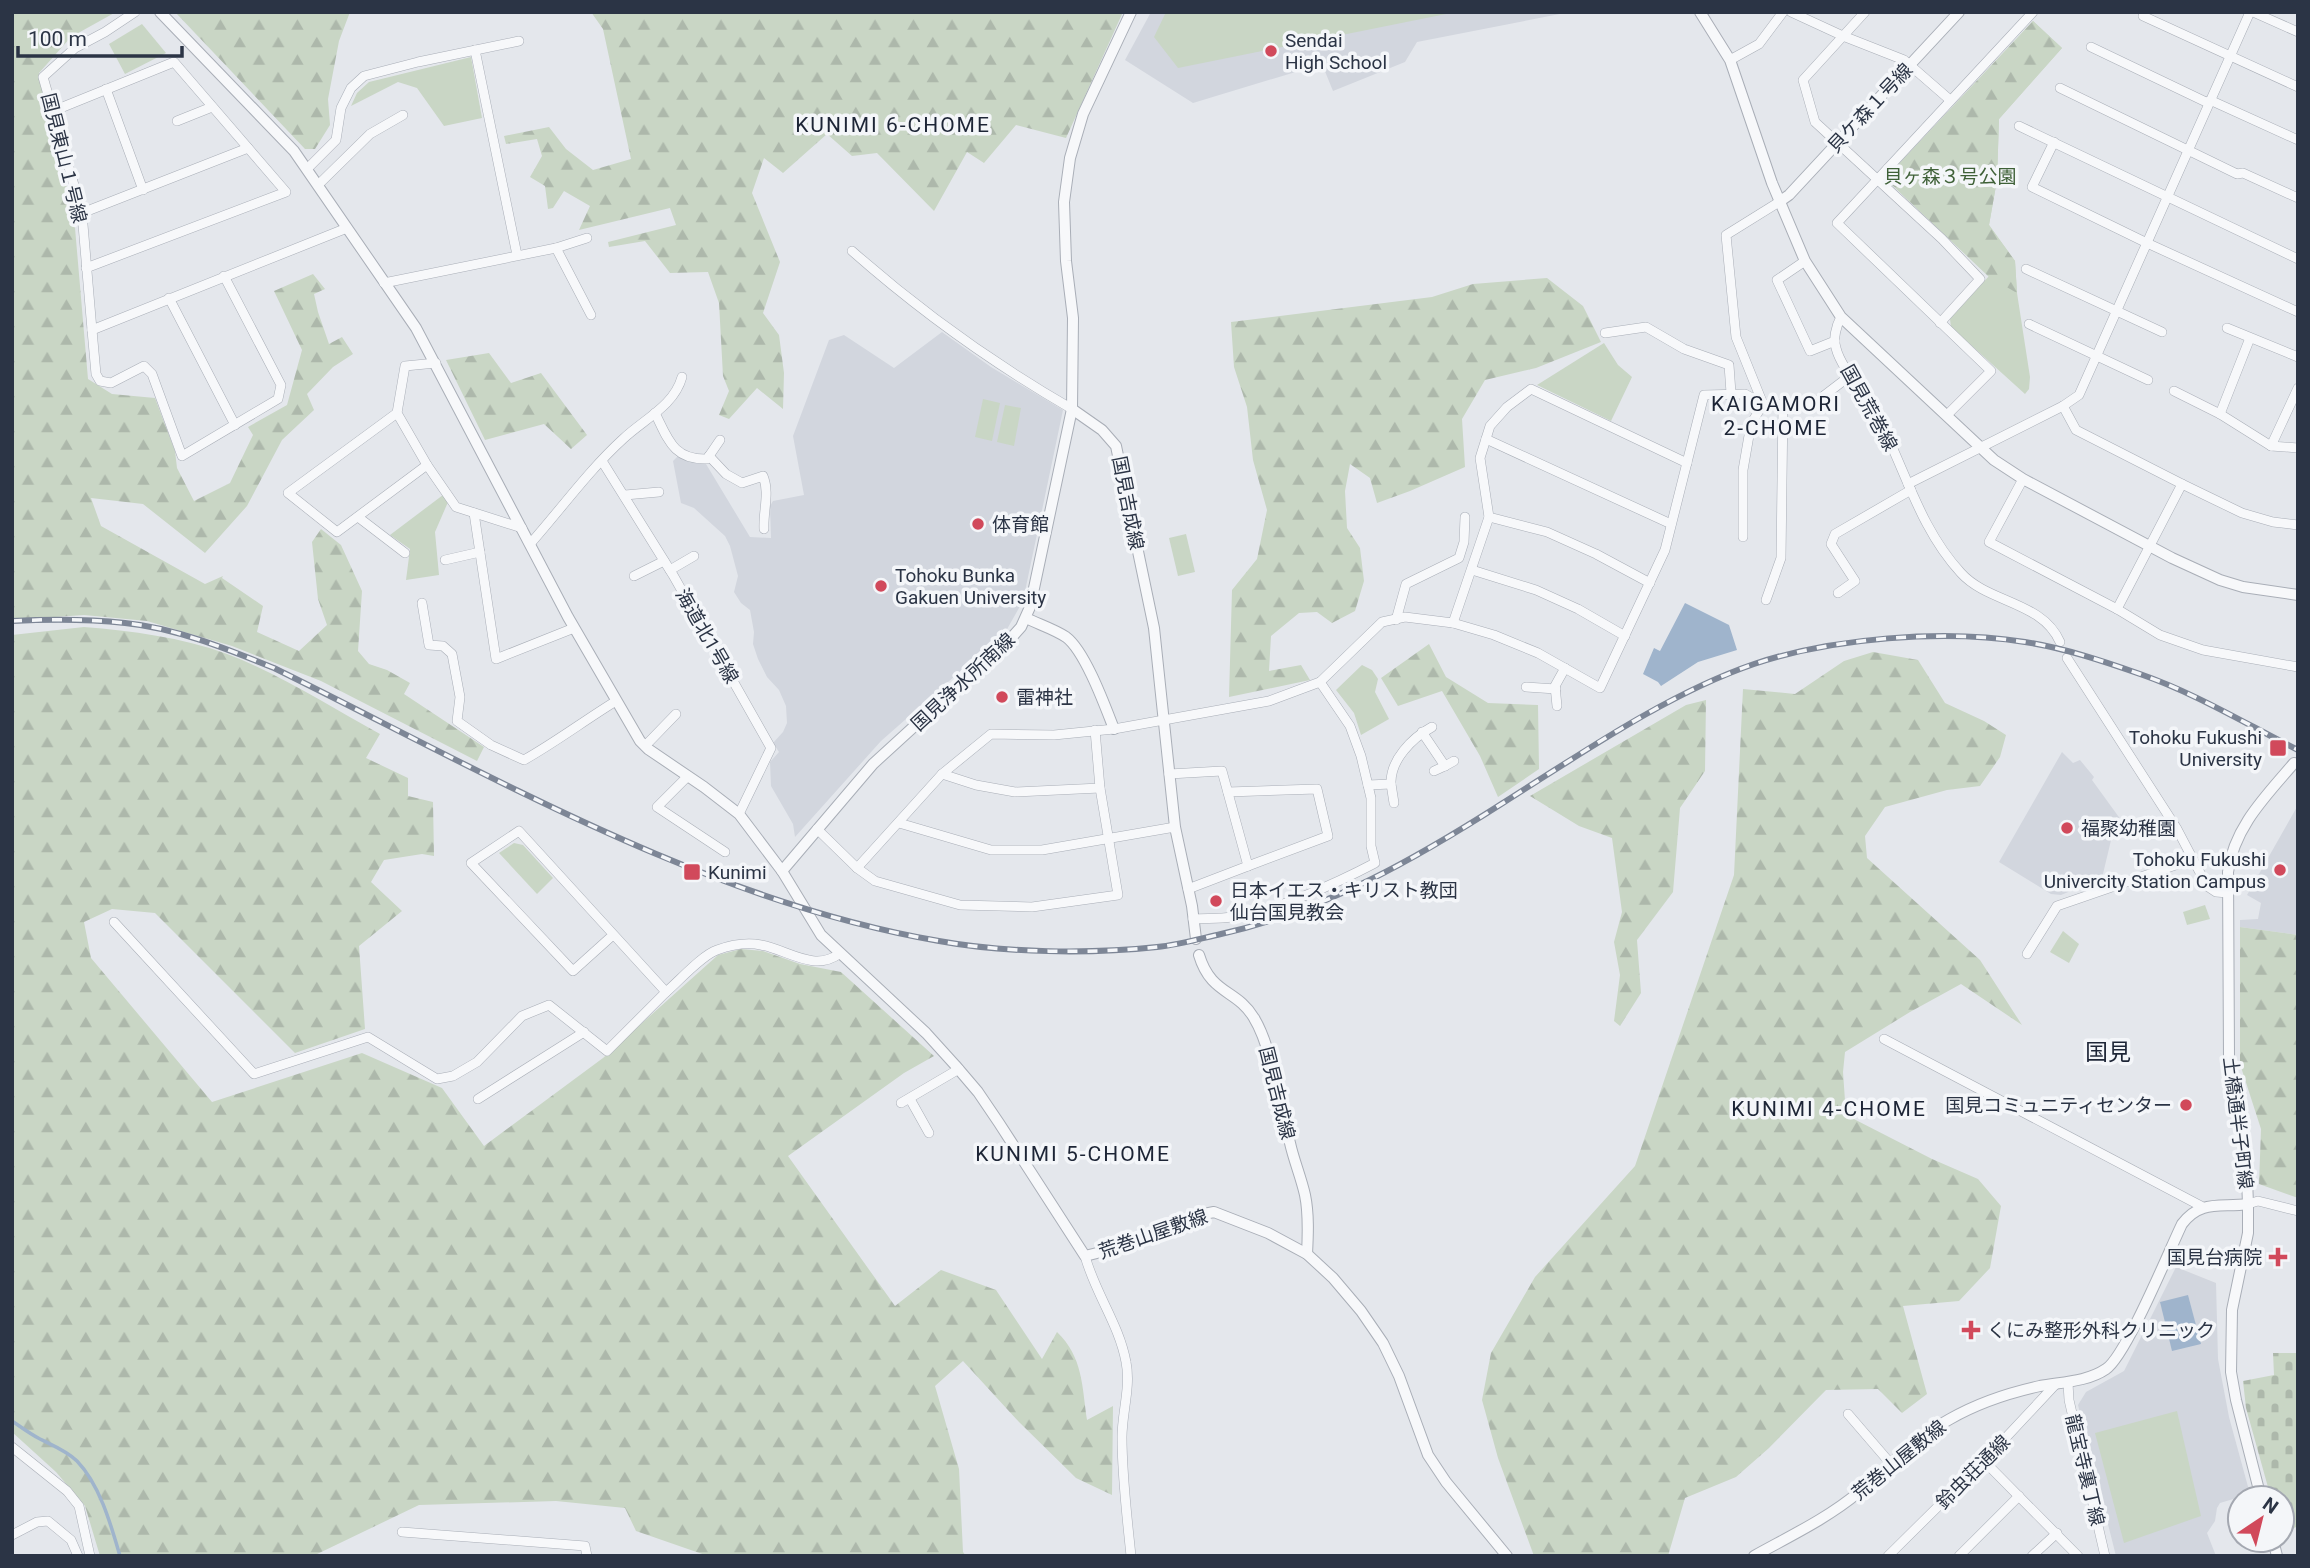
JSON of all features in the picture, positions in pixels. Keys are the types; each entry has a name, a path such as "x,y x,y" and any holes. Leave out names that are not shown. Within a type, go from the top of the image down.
{"street":[{"name":"国見東山１号線","path":"135,12 75,48 43,77 82,213 96,374 100,381 111,383 144,366 152,374 182,456 235,425"},
{"path":"160,12 294,151 416,328 574,628 645,746 739,814 782,871 821,936 926,1033 959,1069 999,1123 1085,1256 1091,1279 1121,1339 1127,1365 1122,1435 1124,1493 1131,1556"},
{"path":"852,251 879,275 1002,368 1072,409 1073,318 1066,261 1064,201 1070,158 1088,103 1131,12"},
{"path":"1700,12 1730,60 1779,202 1805,261 1841,317 1994,460 2023,480 2149,546 2220,579 2243,587 2298,595"},
{"path":"1730,60 1759,44 1783,12"},
{"path":"1791,12 1911,64 1950,100"},
{"path":"1865,12 1803,80 1815,122 1942,239 1980,279 1940,323"},
{"name":"貝ケ森１号線","path":"1779,202 1959,12"},
{"path":"1947,415 1991,371 1837,223 2034,12"},
{"path":"1838,593 1855,580 1831,544 1835,534 1909,487 2079,395 2252,12 2297,30"},
{"path":"2143,16 2298,87"},
{"path":"307,169 336,140 341,108 351,88 364,76 379,70 519,41"},
{"path":"2091,47 2206,102 2212,101 2298,139"},
{"path":"475,50 517,256"},
{"path":"53,111 174,62 286,192 86,268"},
{"path":"2060,88 2237,174 2243,173 2298,198"},
{"path":"106,89 143,190"},
{"path":"177,121 212,107"},
{"path":"318,185 370,134 403,115"},
{"path":"2019,126 2298,259"},
{"path":"2054,142 2032,187 2298,313"},
{"path":"82,213 248,148"},
{"path":"1763,404 1736,337 1726,235 1779,202"},
{"path":"92,330 347,228"},
{"path":"384,283 556,248 587,238"},
{"path":"556,248 591,315"},
{"path":"1805,261 1777,280 1810,351 1835,341"},
{"path":"2026,269 2162,332"},
{"path":"169,298 235,425 278,400 281,385 224,276"},
{"name":"国見荒巻線","path":"1841,317 1835,341 1836,350 1878,416 1930,530 1961,574 1982,591 2017,603 2043,620 2056,632 2060,642"},
{"path":"2029,324 2148,380"},
{"path":"1605,332 1646,327 1662,339 1729,365 1731,393"},
{"path":"2227,328 2298,358"},
{"path":"2220,414 2250,338"},
{"path":"436,363 405,366 397,413 427,465 456,507 522,528"},
{"path":"857,868 942,774 991,734 1054,735 1114,729 1269,701 1321,682 1382,622 1405,617 1452,623 1494,635 1538,653 1600,688 1665,550 1704,396 1745,394 1763,404 1813,404 1852,375"},
{"path":"530,544 623,439 671,400 682,377"},
{"path":"2271,446 2298,388"},
{"path":"1452,623 1489,517 1480,458 1490,426 1507,407 1531,389 1687,463"},
{"path":"2174,391 2220,414 2271,446 2298,448"},
{"path":"1745,537 1744,470 1747,447 1751,424 1763,404"},
{"path":"1766,600 1781,558 1783,404"},
{"path":"2063,406 2076,430 2182,484 2242,513 2273,522 2298,524"},
{"name":"国見浄水所南線","path":"782,871 873,764 1012,638 1026,618 1033,596 1072,409"},
{"name":"国見吉成線","path":"1072,409 1102,430 1116,446 1154,628 1175,827 1196,939"},
{"path":"397,413 288,493 337,533 427,465"},
{"path":"655,413 673,449 697,459 707,459 720,440"},
{"path":"1486,439 1671,524"},
{"path":"709,456 726,474 741,483 763,476 768,489 763,508 764,529"},
{"name":"海道北1号線","path":"602,461 667,565 771,748 739,814"},
{"path":"2023,480 1990,542 2117,609 2160,635 2203,650 2298,667"},
{"path":"2117,609 2182,484"},
{"path":"625,495 659,492"},
{"path":"474,513 496,659 574,628"},
{"path":"358,517 405,553"},
{"path":"1396,620 1406,584 1459,558 1464,542 1465,517"},
{"path":"1489,517 1547,532 1650,583"},
{"path":"445,561 480,552"},
{"path":"635,576 694,556"},
{"path":"1472,570 1536,590 1578,609 1625,636"},
{"path":"422,603 429,645 443,646 452,654 460,697 457,721 491,744 524,760 616,701"},
{"path":"1026,618 1066,637 1073,645 1095,683 1114,729"},
{"path":"2067,658 2193,859 2207,886 2228,893"},
{"path":"1557,706 1555,686 1565,668"},
{"path":"1194,919 1233,917 1258,911 1308,893 1375,863 1371,846 1368,785 1350,726 1321,682"},
{"path":"1526,687 1556,689"},
{"path":"645,746 676,714"},
{"path":"1394,803 1391,770 1416,736 1432,727"},
{"path":"817,829 857,868 875,881 960,905 1032,908 1118,895 1100,788 1095,730"},
{"path":"1422,732 1444,766"},
{"path":"1434,771 1454,761"},
{"name":"土橋通半子町線","path":"2257,1484 2231,1372 2232,1310 2248,1233 2248,1203 2246,1154 2229,1057 2228,893 2231,857 2242,830 2258,805 2294,763"},
{"path":"1169,774 1222,771 1248,866"},
{"path":"942,774 976,785 1015,792 1100,788"},
{"path":"688,776 657,807 725,852"},
{"path":"1368,785 1391,784"},
{"path":"1188,889 1328,836 1317,789 1228,792"},
{"path":"899,823 991,850 1042,850 1175,827"},
{"path":"613,935 573,971 471,863 519,831 666,992"},
{"path":"2027,954 2057,906 2193,859"},
{"path":"114,922 254,1074 368,1037 438,1079 453,1076 477,1062 522,1016 549,1005 607,1051 666,992 714,951 739,944 760,944 811,961 827,962 839,954"},
{"name":"国見吉成線","path":"1199,955 1205,973 1217,986 1246,1007 1255,1020 1265,1045 1290,1147 1306,1196 1309,1229 1307,1254"},
{"path":"478,1099 583,1032"},
{"path":"1884,1039 2201,1206 2258,1200 2298,1211"},
{"path":"929,1132 906,1101 959,1069"},
{"name":"荒巻山屋敷線","path":"1754,1556 1833,1511 1858,1493 1913,1443 1950,1419 1995,1398 2043,1385 2068,1383 2107,1369 2133,1327 2182,1224 2201,1206"},
{"name":"荒巻山屋敷線","path":"1085,1256 1142,1242 1194,1216 1214,1212 1268,1233 1307,1254 1347,1295 1384,1343 1429,1455 1446,1482 1507,1556"},
{"name":"龍宝寺裏丁線","path":"2068,1383 2069,1400 2105,1556"},
{"name":"鈴虫荘通線","path":"1888,1556 2056,1385"},
{"path":"1848,1414 1891,1464"},
{"path":"12,1447 66,1491 79,1506 90,1556"},
{"path":"1984,1461 2078,1556"},
{"path":"1959,1556 2019,1496"},
{"path":"12,1535 37,1522 48,1521 71,1540 78,1556"},
{"path":"402,1532 585,1546 587,1556"},
{"path":"2032,1556 2057,1533"}],"shaded area":[{"name":"Sendai High School","path":"1151,12 1570,12 1417,42 1405,62 1333,91 1322,64 1193,103 1125,60"},
{"name":"Tohoku Bunka Gakuen University","path":"942,332 991,367 1063,410 1023,601 1006,631 881,741 795,837 793,824 771,786 770,762 779,752 773,743 787,723 786,706 779,690 767,677 758,659 753,644 750,610 734,592 738,576 730,546 725,536 694,508 681,503 673,461 679,455 706,464 750,537 771,538 770,506 773,501 804,495 793,436 829,340 844,335 894,368"},
{"name":"福聚幼稚園","path":"2062,752 2073,763 2080,760 2121,820 2112,836 2102,878 2061,895 2051,894 1999,862"},
{"name":"Tohoku Fukushi Univercity Station Campus","path":"2298,805 2298,935 2240,927 2240,920 2258,919 2261,903 2247,895"},
{"path":"2176,1267 2216,1283 2218,1359 2229,1417 2247,1484 2226,1484 2226,1501 2220,1503 2217,1508 2215,1521 2207,1533 2216,1556 2116,1556 2078,1405 2086,1392 2124,1371"}],"green space":[{"path":"12,12 116,12 71,37 39,73 74,216 88,379 112,394 155,398 175,451 177,468 194,501 230,483 253,435 248,427 287,405 302,350 274,291 313,274 325,289 314,294 329,344 342,337 353,354 333,367 307,394 314,410 282,440 247,506 205,553 143,504 91,498 101,526 205,584 223,576 222,578 263,606 257,632 299,651 327,625 318,599 312,542 321,529 341,545 362,591 358,651 369,664 387,670 410,683 404,694 484,747 477,761 321,681 232,646 147,621 84,615 12,620"},
{"path":"175,12 350,12 339,41 328,99 330,125 315,149 305,149"},
{"path":"591,12 1123,12 1066,138 1016,125 984,163 967,152 934,211 877,153 852,156 827,134 783,173 764,158 752,193 780,262 763,313 779,335 784,373 783,409 757,388 729,419 719,415 729,391 723,376 719,303 708,272 670,273 645,241 609,247 608,242 676,225 670,208 579,230 590,206 564,191 553,208 548,209 545,186 530,177 542,156 537,139 506,144 504,136 549,127 566,149 593,170 631,159 603,29"},
{"path":"1166,12 1456,12 1178,68 1154,37"},
{"name":"貝ヶ森３号公園","path":"2033,21 2062,48 1999,119 1997,180 1989,225 2015,261 2017,293 2030,377 2029,389 2025,394 1951,327 1950,319 1989,276 1889,182"},
{"name":"貝ヶ森３号公園","path":"2033,21 2062,48 1999,119 1997,180 1989,225 2015,261 2017,293 1989,277 1889,182 1889,174"},
{"path":"142,24 166,53 125,74 109,44"},
{"path":"471,57 482,118 444,126 417,88 398,82 351,106 357,93 369,82"},
{"path":"1547,278 1583,306 1601,342 1536,368 1485,380 1462,419 1465,467 1377,503 1370,478 1350,464 1345,491 1347,528 1360,548 1364,581 1355,611 1332,623 1317,612 1299,613 1271,636 1269,671 1301,665 1310,680 1229,697 1232,590 1257,559 1267,510 1253,460 1247,407 1234,367 1231,322 1432,297 1473,284"},
{"path":"1604,343 1618,365 1632,377 1611,421 1537,385"},
{"path":"489,353 511,383 541,373 587,435 571,449 544,424 485,440 446,360"},
{"path":"983,399 1000,403 992,441 975,437"},
{"path":"1005,405 1021,408 1014,446 997,442"},
{"path":"443,495 448,502 435,532 439,575 406,580 410,549 390,535"},
{"path":"1186,534 1195,572 1178,576 1169,538"},
{"path":"84,627 192,643 266,671 380,734 366,758 408,778 408,796 433,802 434,856 422,854 384,860 371,882 402,911 359,946 365,1029 295,1053 155,913 112,909 84,922 91,958 212,1102 362,1053 442,1088 484,1146 603,1058 718,955 741,949 763,951 800,964 841,972 934,1056 904,1073 788,1156 895,1306 941,1270 996,1290 1042,1359 1057,1332 1077,1362 1087,1420 1113,1406 1112,1495 1076,1478 963,1361 935,1386 959,1469 963,1552 966,1556 708,1556 636,1531 625,1508 556,1501 419,1505 313,1556 100,1556 85,1506 56,1472 12,1432 12,635"},
{"path":"1429,644 1446,677 1488,703 1538,705 1539,769 1498,797 1480,756 1442,691 1398,706 1381,678"},
{"path":"1873,652 1918,660 1945,703 1984,721 2006,735 2000,757 1980,786 1947,790 1885,807 1865,836 1867,858 1980,960 2022,1025 1961,984 1845,1052 1843,1072 1846,1115 1978,1179 2001,1206 1990,1268 1959,1301 1903,1306 1927,1394 1902,1413 1878,1389 1826,1390 1736,1477 1685,1498 1668,1556 1534,1556 1498,1458 1482,1400 1491,1353 1535,1277 1635,1166 1734,875 1743,689 1795,694 1844,661"},
{"path":"1362,665 1372,670 1378,679 1375,692 1389,719 1361,735 1354,713 1336,690"},
{"path":"1706,700 1705,771 1680,808 1673,892 1637,940 1641,993 1620,1026 1614,1021 1620,975 1614,942 1622,912 1612,838 1579,826 1530,796 1686,705"},
{"path":"514,843 523,845 553,878 537,894 499,853"},
{"path":"2205,905 2210,919 2187,925 2183,912"},
{"path":"2240,927 2298,935 2298,1198 2259,1184 2261,1129 2240,1064"},
{"path":"2063,931 2079,944 2069,963 2050,952"},
{"path":"2273,1353 2298,1353 2296,1527 2296,1484 2267,1484 2246,1408 2243,1381 2274,1375"},
{"path":"2177,1411 2201,1516 2124,1543 2095,1433"}],"water":[{"path":"1685,603 1729,625 1737,650 1698,662 1661,686 1643,674 1654,648 1660,651"},
{"path":"2188,1295 2201,1344 2172,1351 2160,1302"}],"waterway":[{"path":"12,1421 77,1461 104,1506 120,1556"}],"railway":[{"path":"12,621 125,623 163,629 201,640 274,668 515,790 681,864 766,896 852,922 939,941 1019,950 1104,951 1165,946 1197,940 1297,912 1369,880 1439,843 1595,744 1690,691 1754,664 1852,642 1959,636 2025,642 2054,648 2160,682 2298,750"}],"place":[{"name":"Sendai High School","path":"1271,51"},
{"name":"体育館","path":"978,524"},
{"name":"Tohoku Bunka Gakuen University","path":"881,586"},
{"name":"雷神社","path":"1002,697"},
{"name":"Tohoku Fukushi University","path":"2278,748"},
{"name":"福聚幼稚園","path":"2067,828"},
{"name":"Tohoku Fukushi Univercity Station Campus","path":"2280,870"},
{"name":"Kunimi","path":"692,872"},
{"name":"日本イエス・キリスト教団 仙台国見教会","path":"1216,901"},
{"name":"国見コミュニティセンター","path":"2186,1105"},
{"name":"国見台病院","path":"2278,1257"},
{"name":"くにみ整形外科クリニック","path":"1971,1330"}],"district":[{"name":"KUNIMI 6-CHOME","path":"893,125"},
{"name":"KAIGAMORI 2-CHOME","path":"1776,416"},
{"name":"国見","path":"2108,1052"},
{"name":"KUNIMI 4-CHOME","path":"1829,1109"},
{"name":"KUNIMI 5-CHOME","path":"1073,1154"}]}
